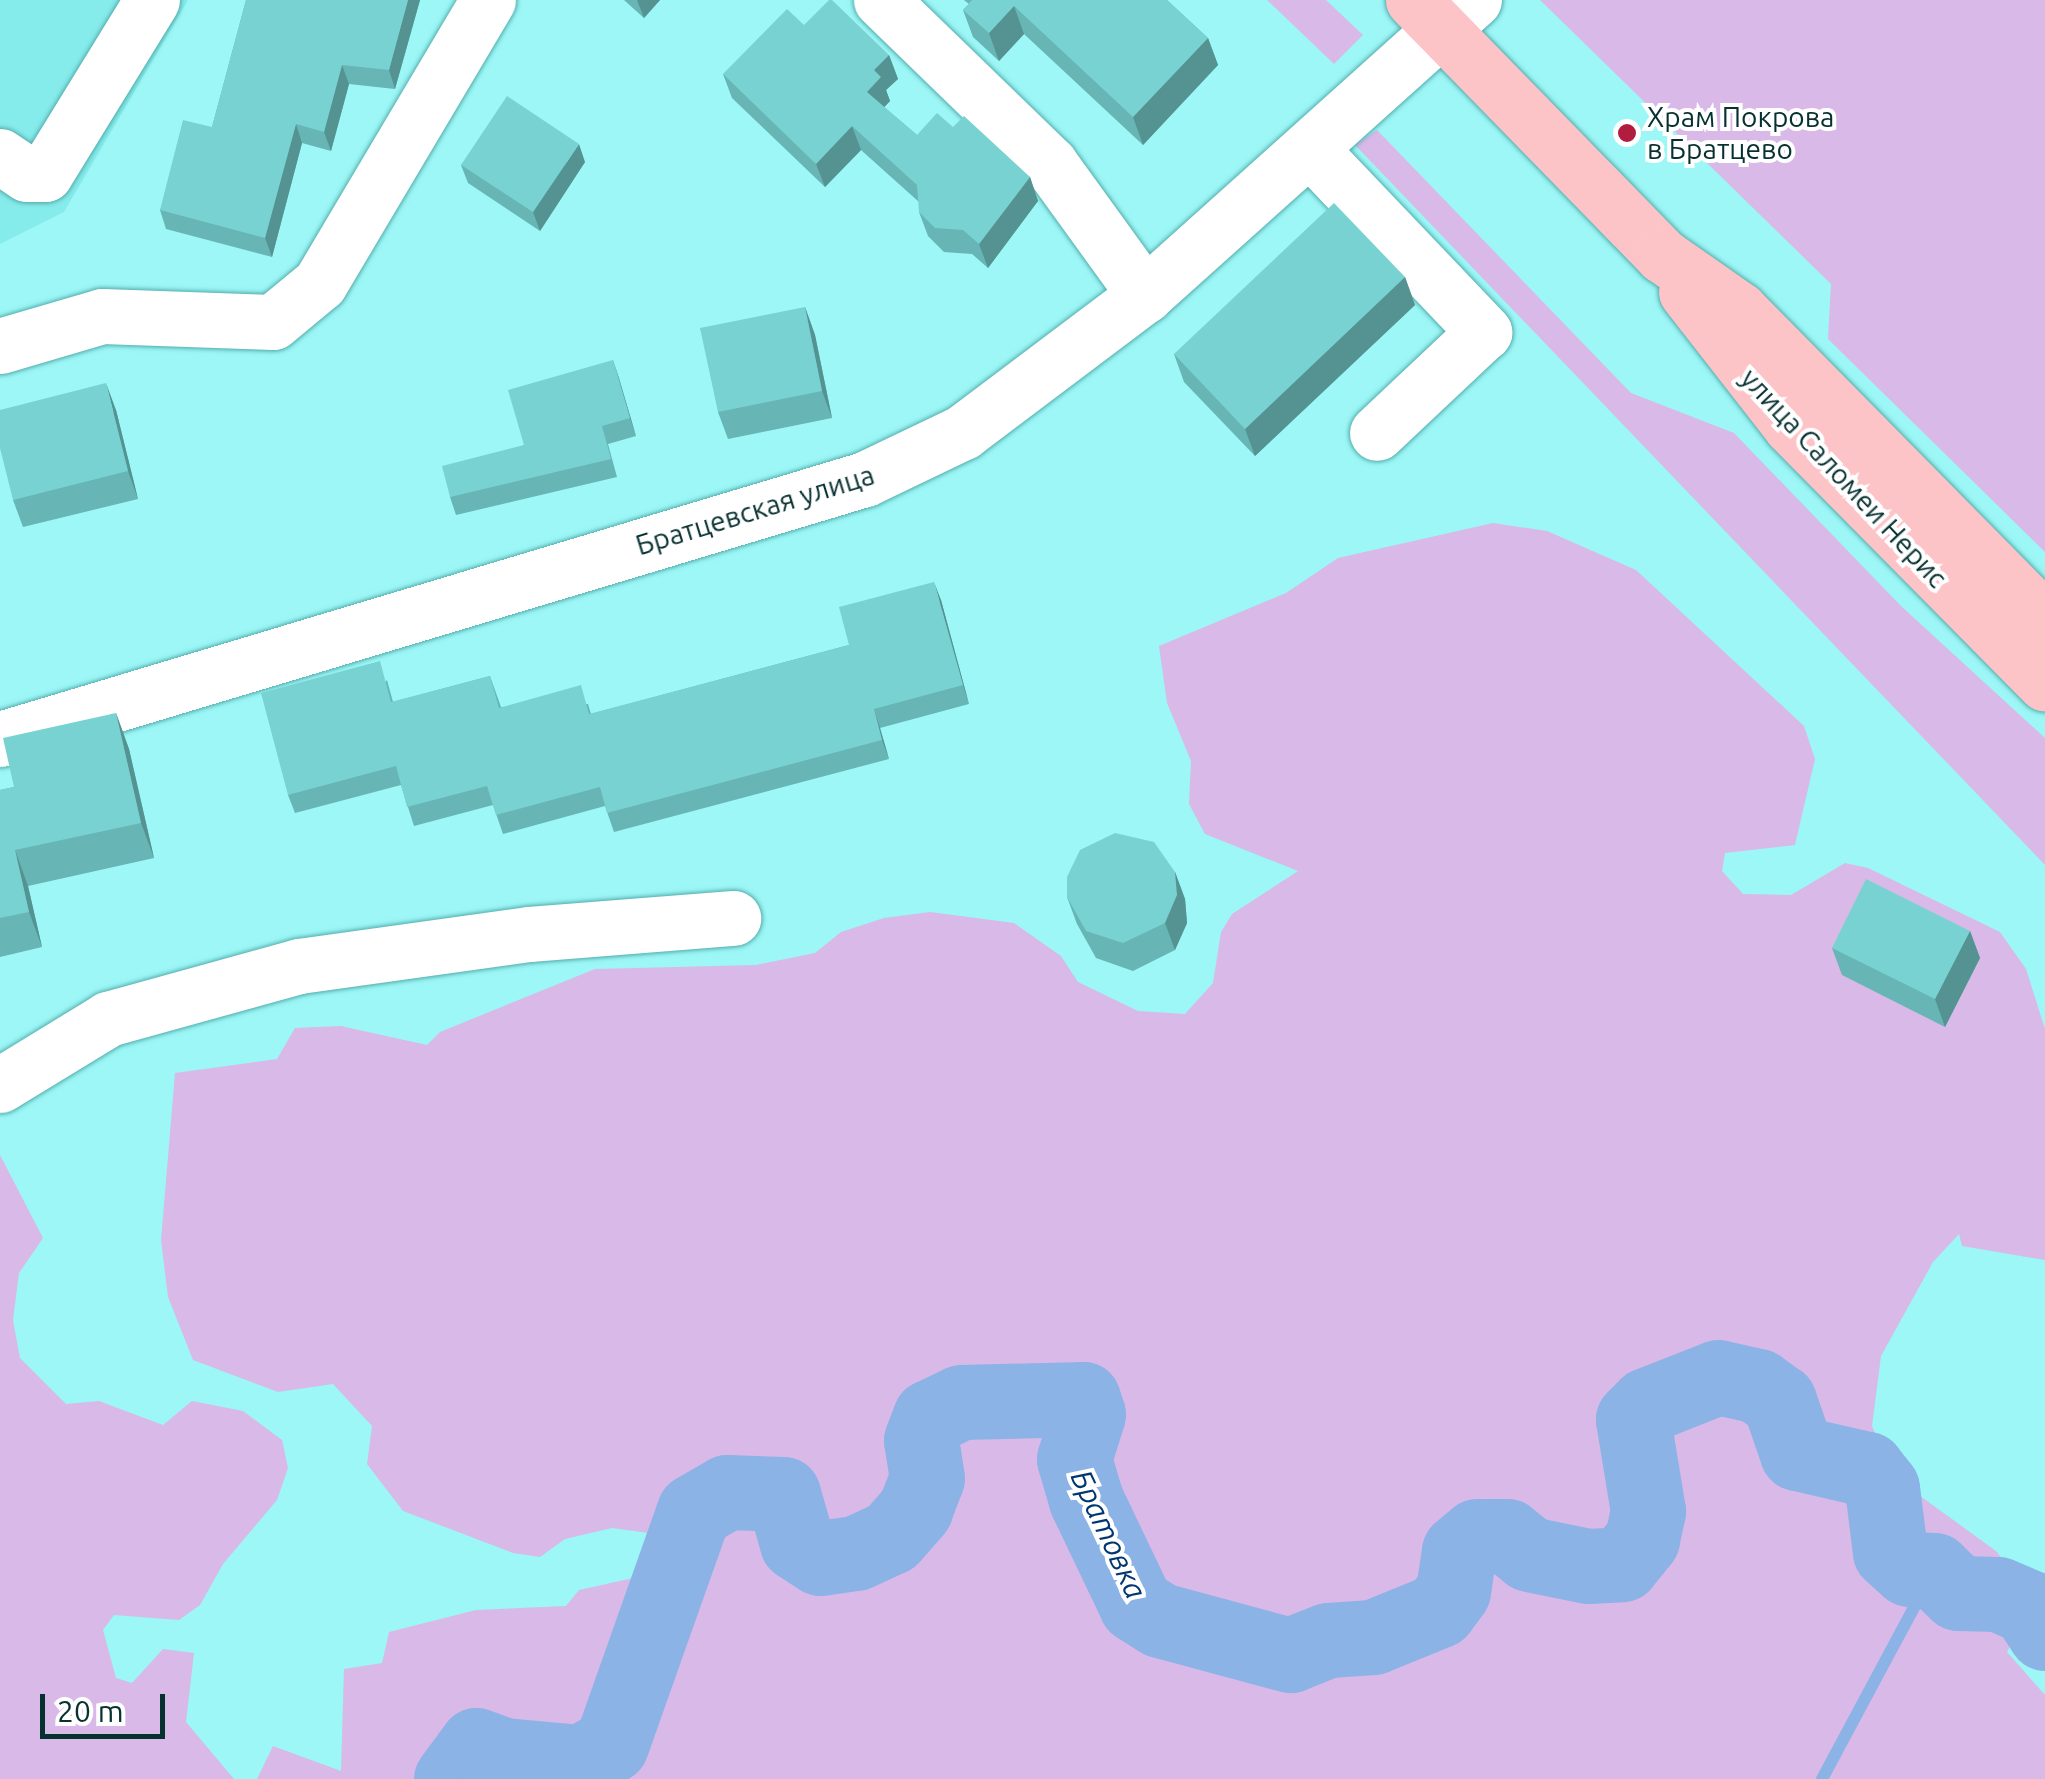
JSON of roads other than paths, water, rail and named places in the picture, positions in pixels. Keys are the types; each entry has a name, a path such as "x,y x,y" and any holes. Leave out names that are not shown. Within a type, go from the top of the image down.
{"main road":[{"name":"улица Саломеи Нерис","path":"1443,10 1663,256 1714,336 1791,427 2045,684"},
{"name":"улица Саломеи Нерис","path":"1663,256 1739,309 2045,619"}],"street":[{"path":"0,156 27,174 44,174 152,0"},
{"path":"0,346 102,316 273,322 320,283 488,0"},
{"path":"880,0 1050,164 1145,295"},
{"name":"Братцевская улица","path":"0,739 865,479 964,432 1145,295 1310,149 1443,10"},
{"path":"1310,149 1484,332 1378,433"},
{"path":"0,1085 108,1019 299,966 529,934 733,918"}],"waterway":[{"name":"Братовка","path":"451,1779 476,1745 504,1755 581,1762 611,1745 694,1511 727,1492 783,1494 797,1543 820,1558 856,1553 891,1537 915,1509 927,1478 921,1440 930,1417 961,1402 1083,1399 1088,1414 1074,1459 1086,1500 1136,1605 1160,1620 1290,1655 1328,1640 1373,1637 1439,1610 1453,1591 1459,1551 1477,1536 1507,1536 1529,1554 1588,1566 1622,1564 1642,1539 1648,1511 1633,1419 1647,1405 1718,1377 1758,1386 1779,1401 1797,1453 1867,1469 1882,1488 1890,1552 1909,1569 1934,1570 1958,1593 1998,1594 2028,1607 2045,1633"},
{"path":"1822,1779 1934,1570"}],"place":[{"name":"Храм Покрова в Братцево","path":"1627,133"}]}
